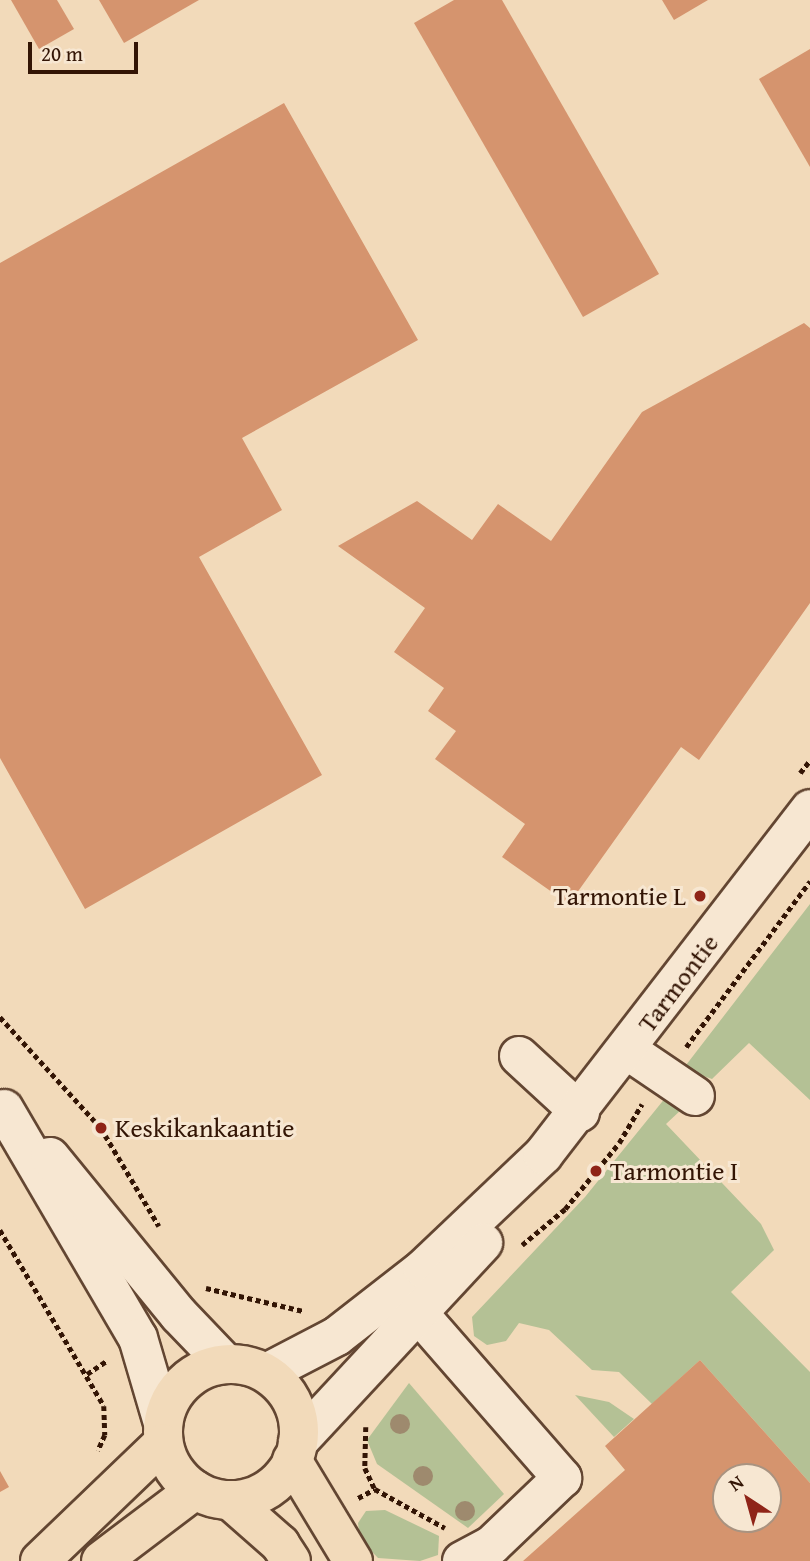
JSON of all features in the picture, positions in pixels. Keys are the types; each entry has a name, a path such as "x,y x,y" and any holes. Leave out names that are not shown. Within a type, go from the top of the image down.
{"main road":[{"path":"291,1561 280,1544 169,1461 163,1433 168,1405 192,1376 226,1364 266,1373 292,1403 295,1451 353,1561"},
{"path":"40,1561 110,1495 163,1433"},
{"path":"101,1561 213,1495 267,1489 295,1451"}],"street":[{"name":"Tarmontie","path":"266,1373 337,1336 423,1269 542,1155 580,1112 807,820"},
{"path":"627,1050 695,1096"},
{"path":"519,1056 580,1112"},
{"path":"2,1107 72,1180 180,1315 226,1364"},
{"path":"2,1107 138,1338 163,1433"},
{"name":"Tarmontie","path":"295,1451 510,1212 542,1155"},
{"path":"419,1314 562,1478 492,1545 469,1557"}],"path":[{"path":"0,1017 101,1128 165,1236"},
{"path":"0,1230 104,1406 105,1435 87,1478 110,1495"},
{"path":"203,1287 321,1315 337,1336"},
{"path":"369,1420 363,1448 365,1468 375,1489 458,1536 469,1557"}],"green space":[{"path":"810,904 810,1100 749,1043 712,1079 683,1069"},
{"path":"666,1097 682,1109 666,1124 761,1224 774,1250 731,1292 810,1372 810,1483 700,1360 652,1404 619,1372 592,1370 549,1330 519,1323 506,1341 487,1345 474,1336 472,1317 585,1197"},
{"path":"409,1383 504,1494 468,1528 377,1464 367,1440"},
{"path":"575,1395 609,1402 634,1419 614,1437"},
{"path":"385,1510 439,1536 438,1555 420,1561 378,1558 360,1539 358,1523 366,1511"}],"building":[{"path":"11,0 57,0 74,29 39,49"},
{"path":"99,0 199,0 124,43"},
{"path":"454,0 502,0 659,274 583,317 414,23"},
{"path":"662,0 708,0 674,20"},
{"path":"810,49 810,167 759,79"},
{"path":"284,103 418,340 242,438 282,510 199,557 322,775 85,909 0,758 0,263"},
{"path":"804,323 810,328 810,603 699,760 681,747 569,904 502,857 525,824 435,759 456,731 428,711 444,688 394,652 425,608 338,546 417,501 472,540 498,504 551,541 642,412"},
{"path":"700,1360 810,1483 810,1561 523,1561 625,1470 605,1446"},
{"path":"0,1471 9,1487 0,1492"}],"place":[{"name":"Tarmontie L","path":"700,896"},
{"name":"Keskikankaantie","path":"101,1128"},
{"name":"Tarmontie I","path":"596,1171"}]}
